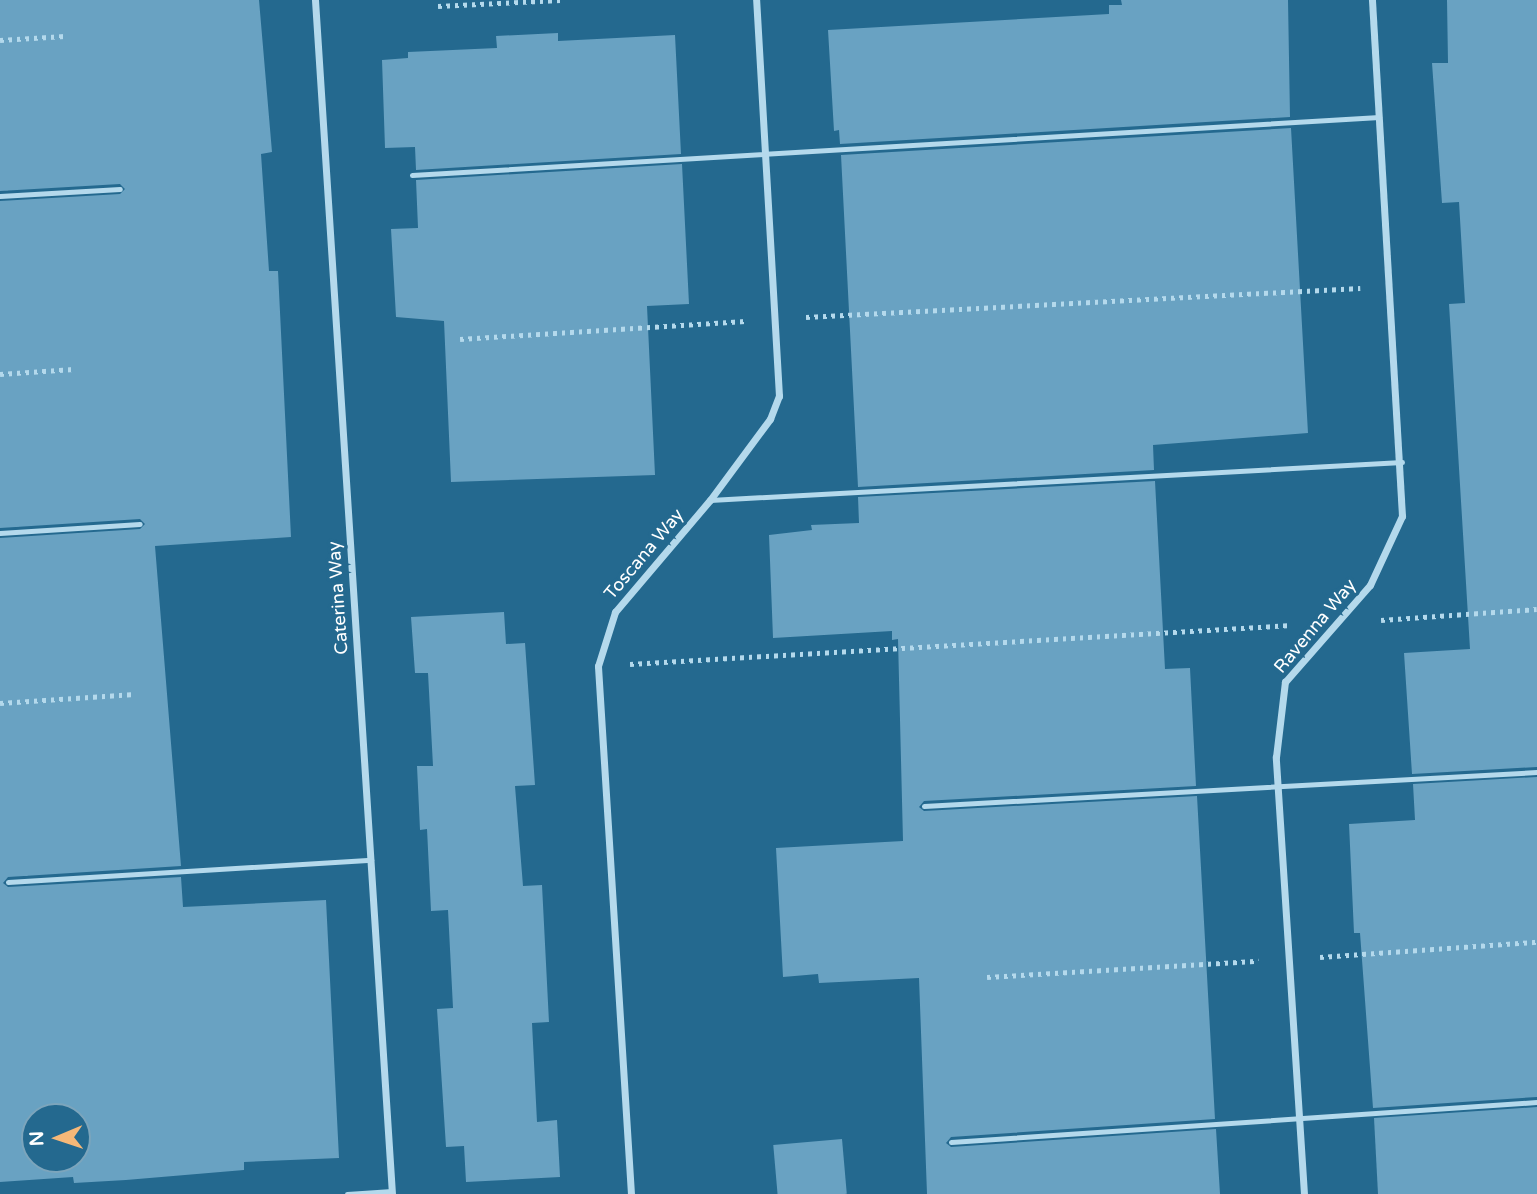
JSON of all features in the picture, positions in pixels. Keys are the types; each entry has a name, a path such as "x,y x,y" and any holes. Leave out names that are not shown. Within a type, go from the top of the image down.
{"street":[{"name":"Caterina Way","path":"314,0 392,1192"},
{"name":"Toscana Way","path":"631,1194 598,666 615,612 710,500 770,419 779,396 756,0"},
{"name":"Ravenna Way","path":"1304,1194 1276,757 1285,682 1370,585 1402,516 1402,462 1372,0"}],"lane":[{"path":"412,175 1379,117"},
{"path":"0,196 120,189"},
{"path":"710,500 1402,462"},
{"path":"0,533 140,524"},
{"path":"924,806 1278,784 1537,772"},
{"path":"8,882 371,860"},
{"path":"951,1142 1298,1115 1537,1102"},
{"path":"347,1194 392,1192"}],"path":[{"path":"438,6 561,0"},
{"path":"0,40 65,36"},
{"path":"460,340 776,319 1389,286"},
{"path":"0,374 74,369"},
{"path":"598,666 1537,609"},
{"path":"0,703 135,694"}],"building":[{"path":"0,0 259,0 272,152 261,154 269,271 278,271 291,537 155,546 181,866 8,877 3,883 8,887 181,877 183,907 326,900 339,1158 244,1162 244,1170 126,1180 74,1183 73,1177 0,1182 0,538 140,529 145,524 140,519 0,528 0,201 120,194 125,189 120,184 0,191"},
{"path":"1121,0 1288,0 1290,117 840,144 839,130 834,131 828,30 1109,14 1109,5 1122,5"},
{"path":"1447,0 1537,0 1537,767 1412,774 1404,653 1470,649 1449,304 1465,303 1459,202 1442,203 1432,63 1448,63"},
{"path":"558,33 558,41 675,35 681,154 416,170 415,147 385,148 382,60 408,58 408,52 497,48 496,36"},
{"path":"1291,128 1308,433 1153,445 1154,470 858,487 841,155"},
{"path":"682,164 689,304 647,306 655,475 451,482 444,321 396,317 391,229 418,228 416,180"},
{"path":"1155,481 1165,669 1190,668 1196,786 924,801 919,807 924,811 1197,796 1215,1119 951,1137 946,1143 951,1147 1216,1129 1220,1194 927,1194 919,978 819,983 818,974 783,977 776,848 903,841 898,639 892,640 892,631 773,638 769,535 812,530 811,525 859,523 858,497"},
{"path":"504,612 506,644 525,643 535,785 515,786 523,886 542,885 549,1022 532,1023 537,1122 557,1120 560,1177 466,1182 464,1146 446,1147 437,1009 453,1008 448,910 431,911 427,829 420,830 417,766 433,766 428,673 415,673 411,617"},
{"path":"1537,777 1537,1097 1373,1108 1360,933 1354,933 1349,824 1415,820 1413,784"},
{"path":"1537,1107 1537,1194 1378,1194 1374,1118"},
{"path":"842,1139 847,1194 778,1194 773,1145"}]}
